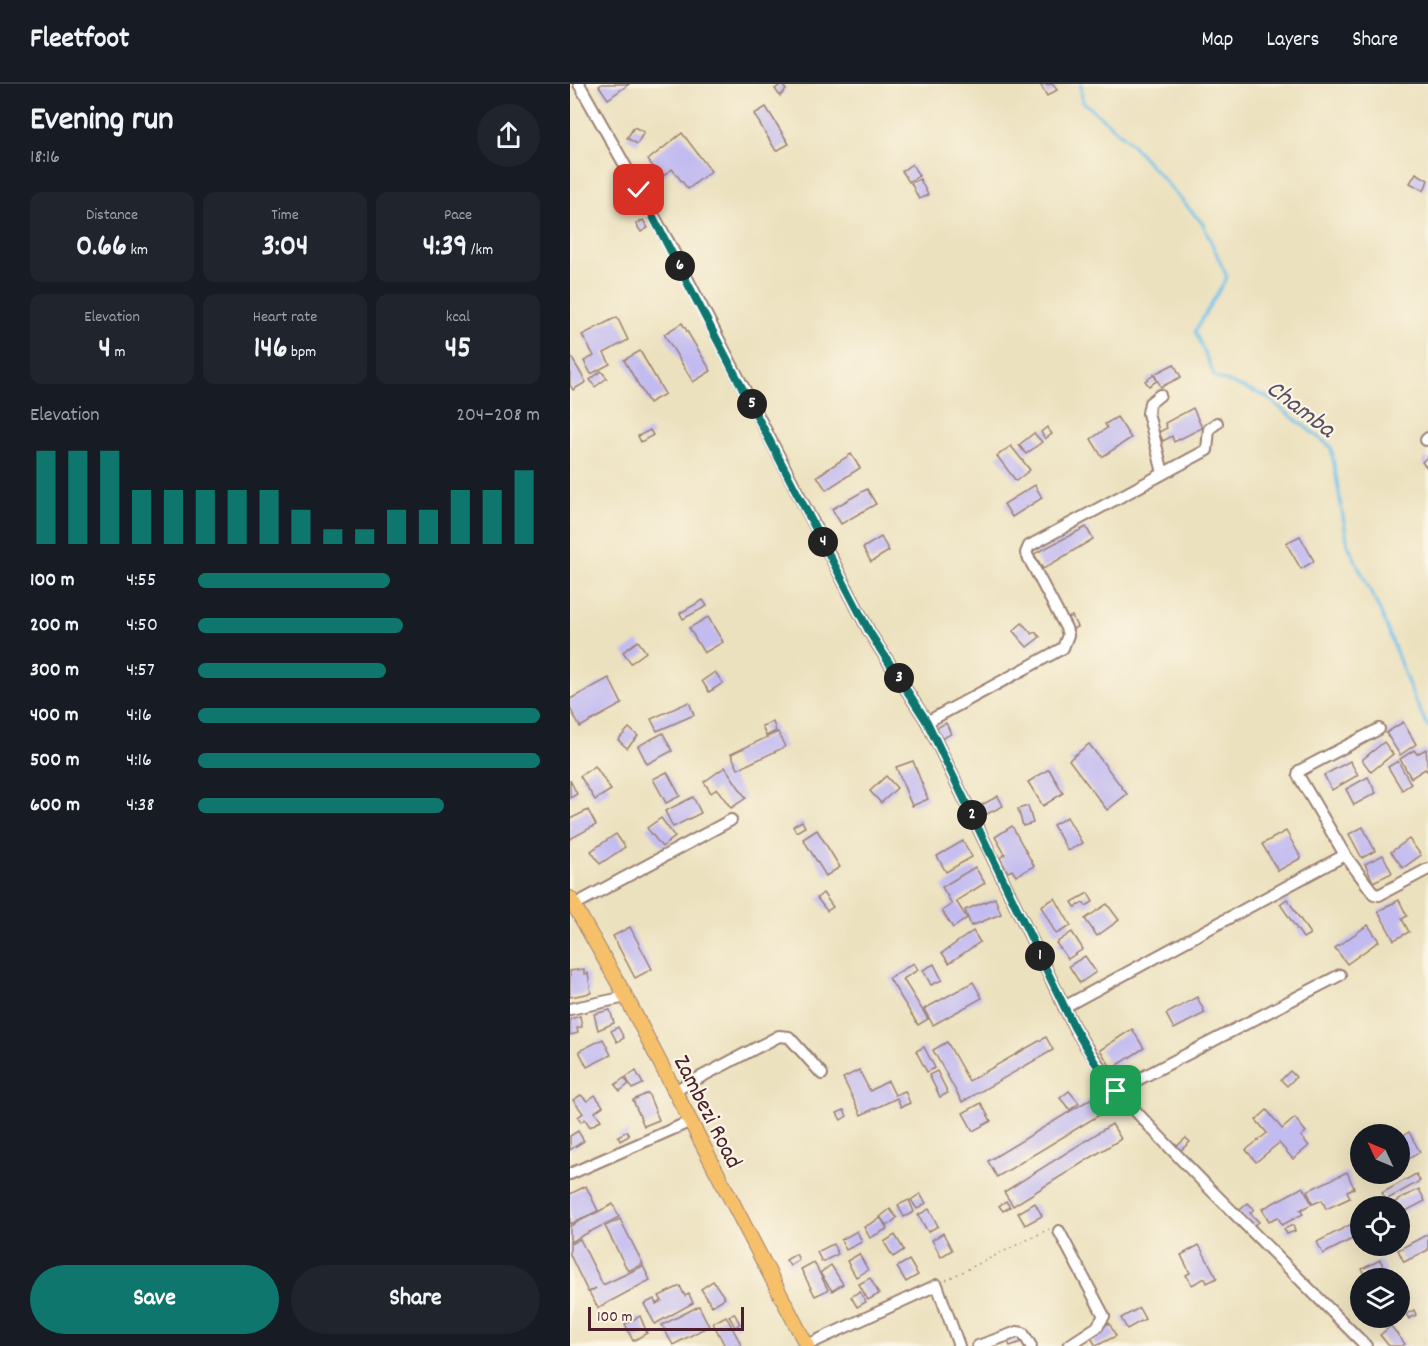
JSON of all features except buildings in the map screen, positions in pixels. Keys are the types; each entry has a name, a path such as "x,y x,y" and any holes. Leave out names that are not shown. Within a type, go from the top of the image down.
{"main road":[{"name":"Zambezi Road","path":"572,901 626,997 806,1346"}],"street":[{"path":"579,84 669,243 870,633 927,722 1064,1007 1094,1061 1116,1091 1366,1346"},
{"path":"1160,395 1150,403 1148,413 1165,472"},
{"path":"927,722 1063,648 1068,635 1066,628 1026,553 1029,546 1207,450 1209,429 1217,423"},
{"path":"1379,729 1299,771 1298,775 1344,855 1374,894 1379,895 1428,869"},
{"path":"572,901 731,819"},
{"path":"1064,1007 1344,855"},
{"path":"1116,1091 1341,975"},
{"path":"570,1009 626,997"},
{"path":"674,1091 779,1036 789,1037 822,1074"},
{"path":"571,1171 689,1122"},
{"path":"1059,1231 1104,1316 1097,1327 1068,1346"},
{"path":"806,1346 937,1285 959,1346"},
{"path":"978,1346 1017,1332 1023,1333 1030,1346"}],"path":[{"path":"937,1285 1048,1229 1059,1231"}],"waterway":[{"name":"Chamba","path":"1081,84 1082,101 1127,139 1203,224 1227,277 1195,331 1215,377 1265,396 1331,447 1348,545 1382,615 1413,696 1428,727"}],"route":[{"path":"639,190 669,243 870,633 927,722 1074,1027 1094,1061 1116,1091"}]}
